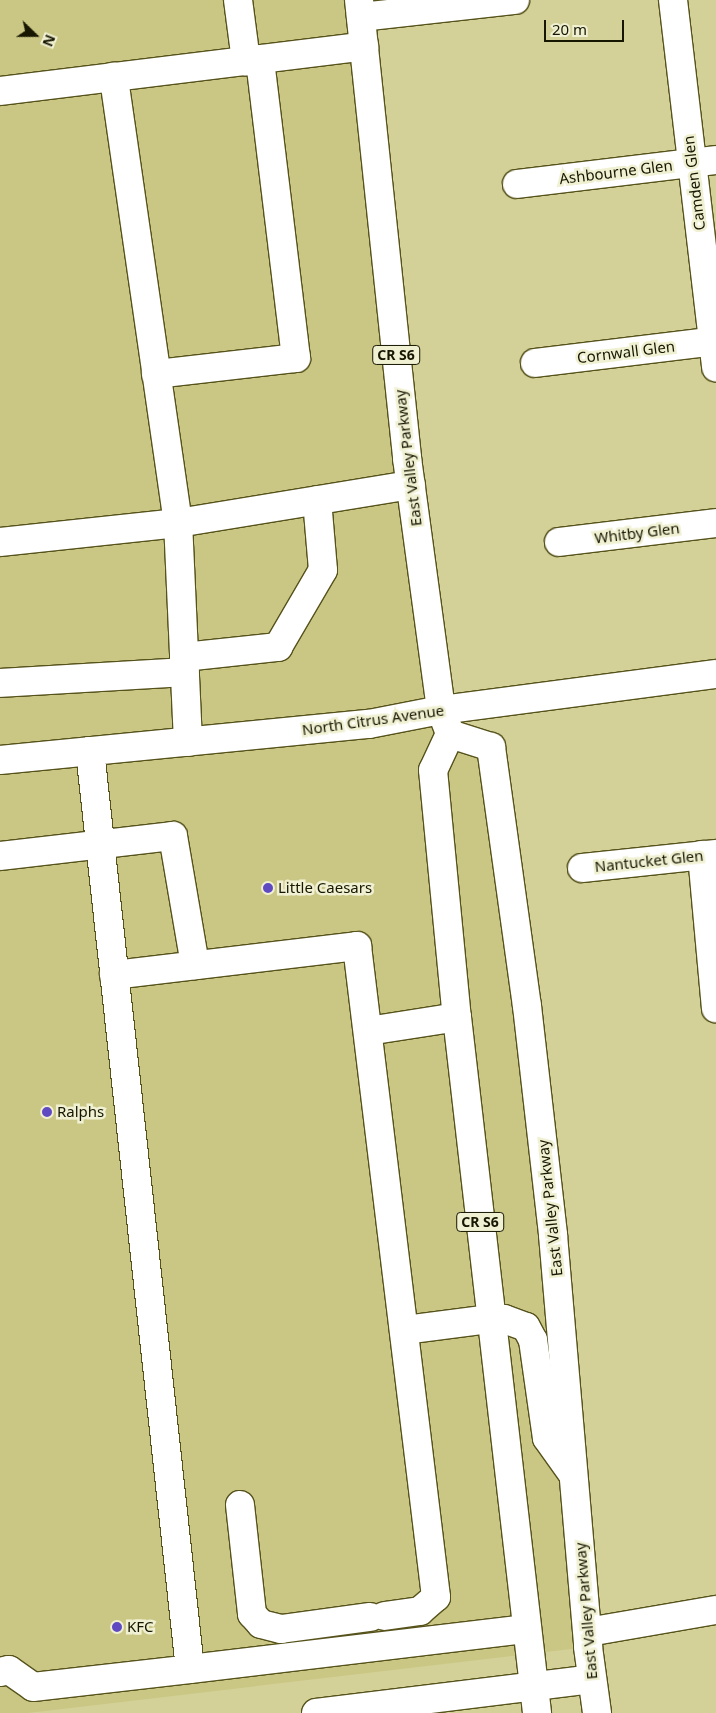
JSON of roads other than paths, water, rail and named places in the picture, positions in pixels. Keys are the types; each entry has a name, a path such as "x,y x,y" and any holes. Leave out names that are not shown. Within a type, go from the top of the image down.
{"main road":[{"path":"156,374 296,358 253,60 238,0"},
{"path":"360,9 515,0"},
{"name":"Camden Glen","path":"673,0 704,162 715,349"},
{"name":"East Valley Parkway","path":"360,9 411,485 446,722 491,747 527,1006 554,1235 572,1474 597,1713"},
{"path":"0,91 364,46"},
{"path":"114,77 178,522 188,742"},
{"name":"Ashbourne Glen","path":"517,184 704,162"},
{"name":"Cornwall Glen","path":"536,362 715,349"},
{"path":"0,542 178,522 411,485"},
{"path":"0,683 185,664 278,647 323,570 317,500"},
{"name":"Whitby Glen","path":"559,542 716,523"},
{"name":"North Citrus Avenue","path":"0,760 369,724 446,722 716,674"},
{"name":"CR S6","path":"446,722 433,770 457,1017 490,1319 537,1713"},
{"path":"90,751 190,1668"},
{"path":"0,856 173,836 195,965"},
{"path":"709,855 716,1008"},
{"name":"Nantucket Glen","path":"582,868 709,855"},
{"path":"114,975 357,946 436,1597 420,1611 281,1629 262,1624 252,1614 240,1505"},
{"path":"368,1031 457,1017"},
{"path":"404,1330 490,1319 504,1319 526,1328 533,1340 548,1438 572,1474"},
{"path":"588,1632 716,1610"},
{"path":"0,1672 10,1670 33,1687 527,1629"},
{"path":"316,1713 377,1709 592,1679"}],"place":[{"name":"Little Caesars","path":"268,888"},
{"name":"Ralphs","path":"47,1112"},
{"name":"KFC","path":"117,1627"}]}
